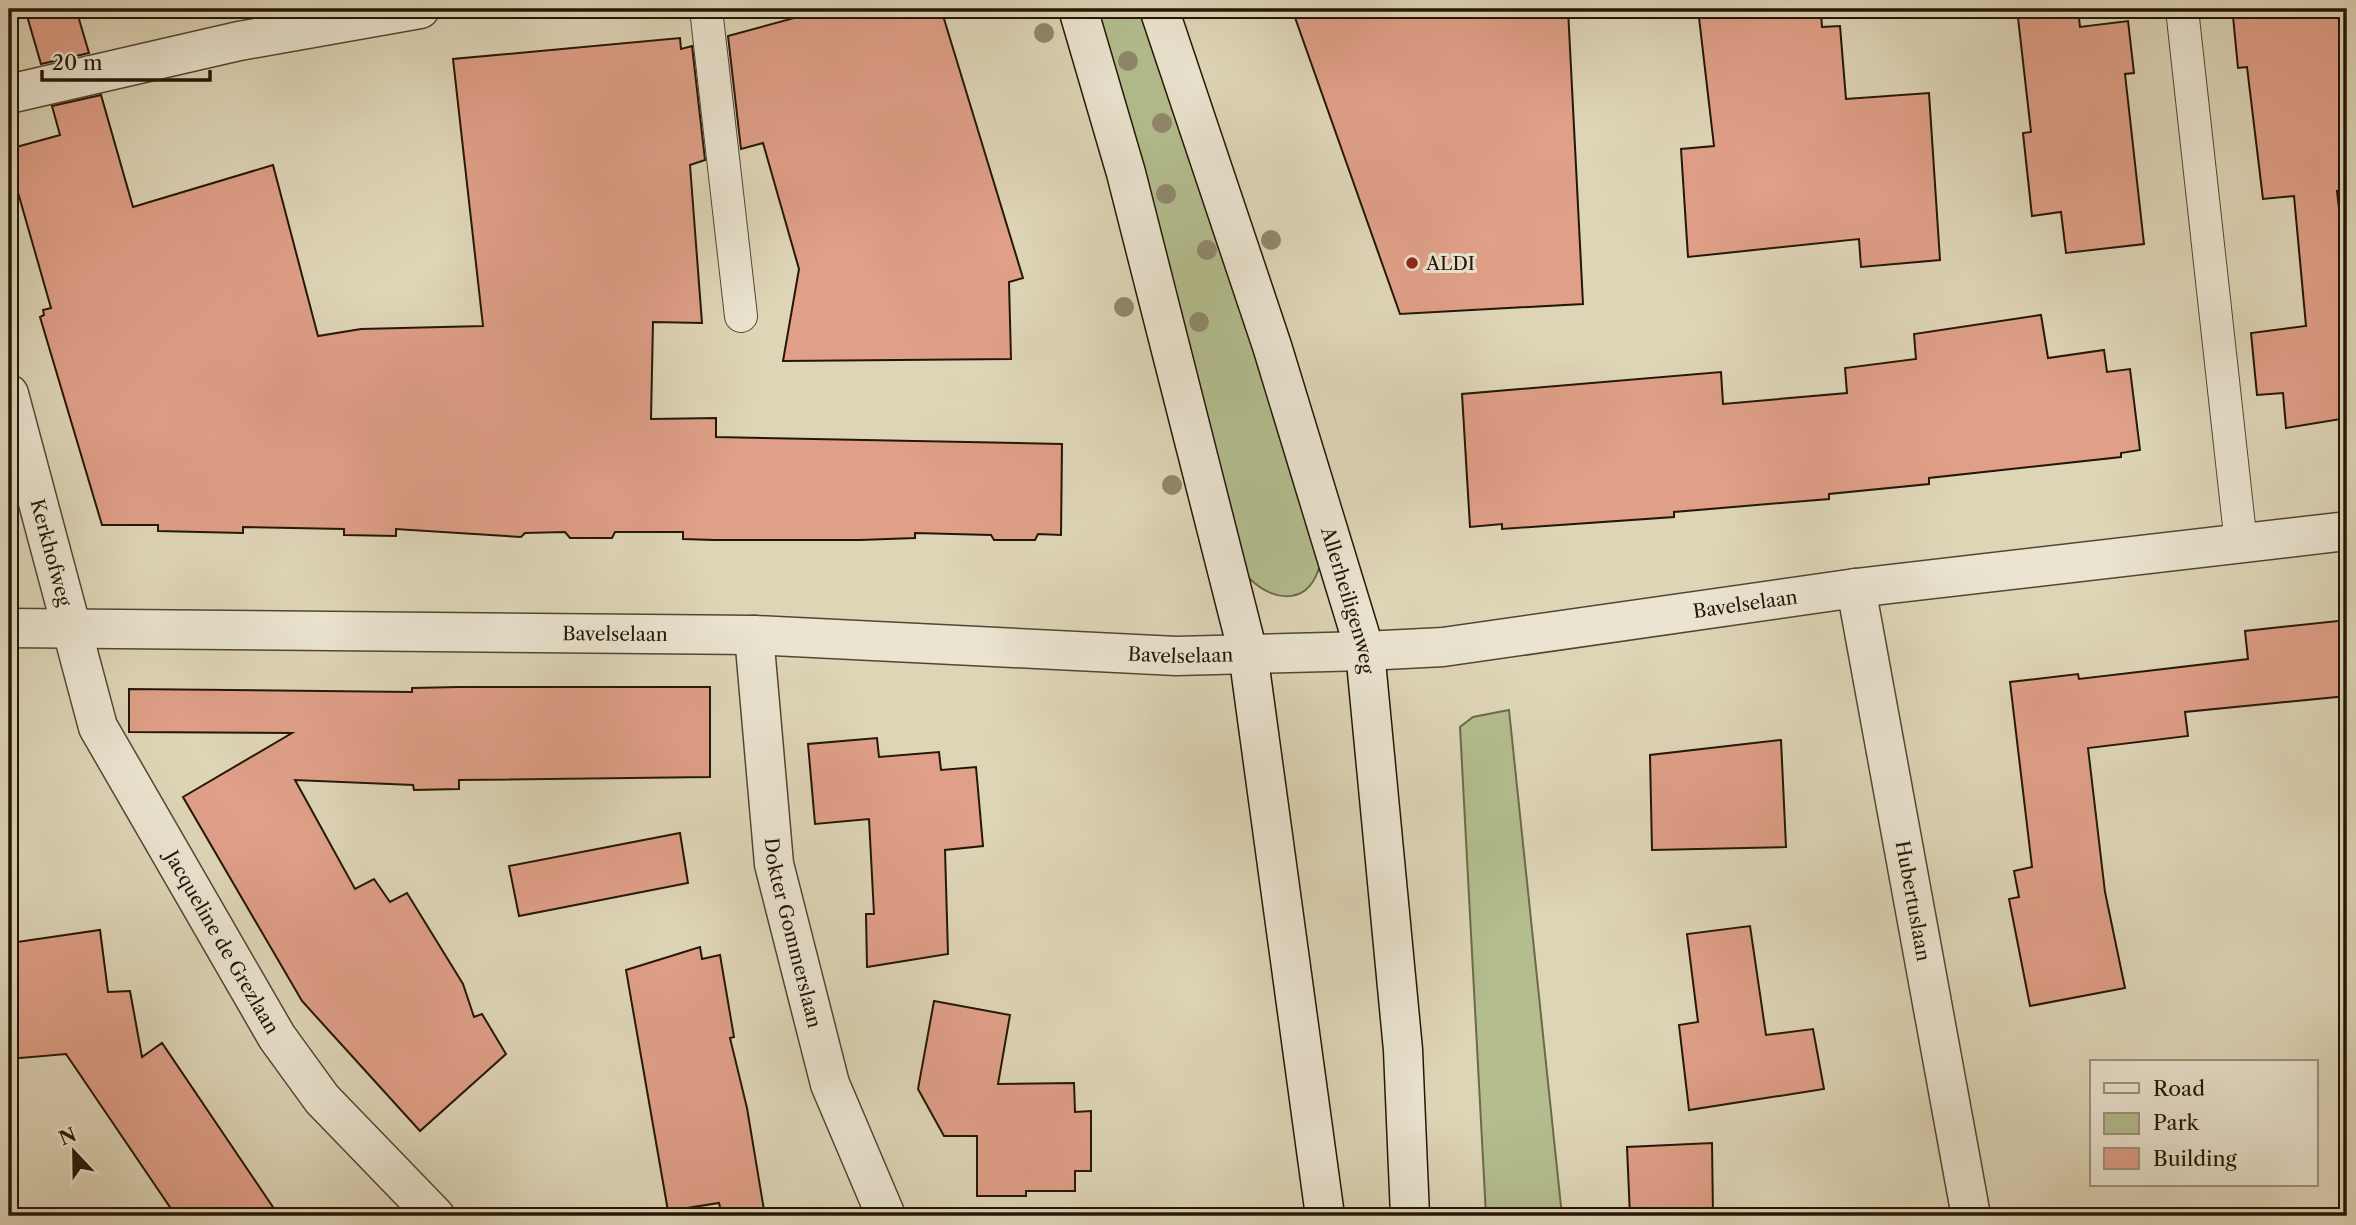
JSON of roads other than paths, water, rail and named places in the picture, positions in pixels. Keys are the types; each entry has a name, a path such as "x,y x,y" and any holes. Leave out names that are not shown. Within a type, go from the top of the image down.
{"street":[{"path":"9,94 239,41 421,9"},
{"path":"1078,9 1126,173 1248,653 1325,1216"},
{"name":"Allerheiligenweg","path":"1158,9 1272,346 1365,650 1403,1050 1409,1216"},
{"name":"Kerkhofweg","path":"9,394 72,630"},
{"name":"Bavelselaan","path":"9,628 754,635 1176,656 1443,647 1856,588 2347,531"},
{"name":"Hubertuslaan","path":"1856,588 1971,1216"},
{"name":"Jacqueline de Grezlaan","path":"72,630 98,727 277,1037 322,1099 435,1216"},
{"name":"Dokter Gommerslaan","path":"754,635 774,864 830,1084 886,1216"}],"lane":[{"path":"706,9 741,316"},
{"path":"2182,9 2241,544"}],"place":[{"name":"ALDI","path":"1412,263"}]}
